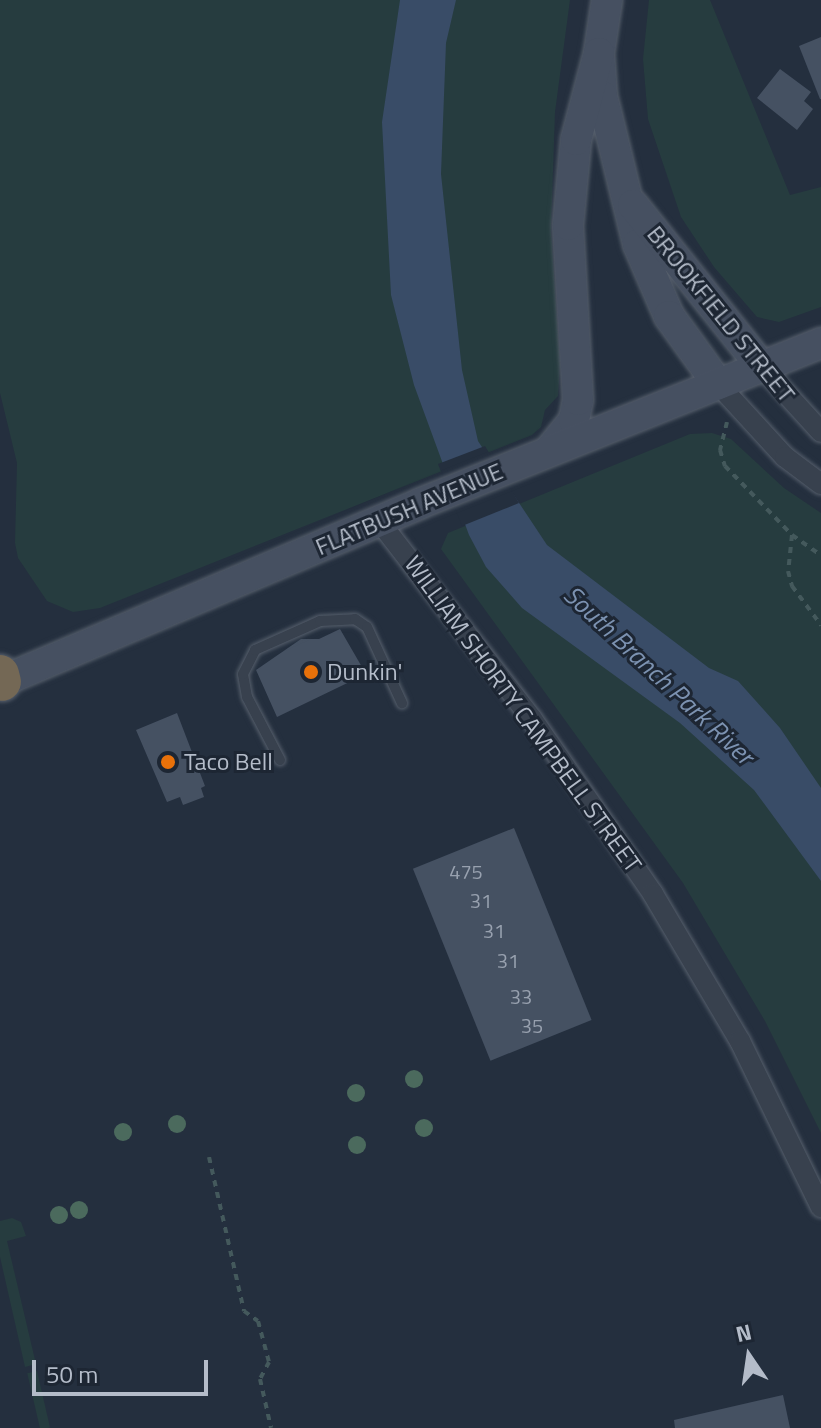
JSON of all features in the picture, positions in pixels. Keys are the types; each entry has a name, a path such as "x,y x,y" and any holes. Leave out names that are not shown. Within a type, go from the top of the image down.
{"street":[{"name":"BROOKFIELD STREET","path":"607,0 599,53 606,127 651,281 669,316 718,384 785,457 821,484"},
{"path":"548,452 574,420 578,400 568,225 576,140 599,53"},
{"name":"BROOKFIELD STREET","path":"624,194 761,366 821,432"},
{"name":"FLATBUSH AVENUE","path":"1,679 448,492 821,343"},
{"name":"WILLIAM SHORTY CAMPBELL STREET","path":"379,521 532,719 653,894 740,1041 821,1207"}],"lane":[{"path":"280,760 247,697 243,674 255,650 320,621 355,619 367,627 402,703"}],"path":[{"path":"725,425 720,450 725,466 792,535 821,555"},
{"path":"792,535 788,571 792,586 821,625"},
{"path":"209,1157 244,1311 258,1321 269,1362 260,1379 271,1428"}],"green space":[{"path":"0,0 570,0 555,112 551,230 560,364 558,396 545,410 541,427 532,435 100,608 73,612 47,601 18,558 15,543 17,463 0,393"},
{"path":"649,0 710,0 790,195 821,187 821,307 779,322 757,317 714,267 681,217 648,119 643,59"},
{"path":"712,433 731,439 784,488 821,513 821,1133 765,1021 683,883 441,549 448,533 690,434"},
{"path":"12,1218 21,1222 26,1236 7,1241 36,1364 25,1367 0,1257 0,1221"},
{"path":"37,1371 50,1428 40,1428 27,1373"}],"water":[{"name":"South Branch Park River","path":"400,0 456,0 446,43 441,174 462,370 478,441 547,545 709,668 738,681 780,728 821,788 821,881 754,790 680,723 522,608 486,567 469,535 414,385 391,295 382,122"}],"pier":[{"path":"485,446 519,503 462,526 438,464"}],"building":[{"path":"821,37 821,99 820,99 799,46"},
{"path":"780,69 811,92 804,101 813,109 797,130 757,98"},
{"name":"Dunkin'","path":"340,629 366,674 277,717 256,670 301,639 319,639"},
{"name":"Taco Bell","path":"177,713 205,786 201,788 204,797 183,805 180,797 167,802 136,730"},
{"path":"514,828 592,1020 490,1061 413,869"},
{"path":"783,1395 790,1428 675,1428 674,1420"}],"place":[{"name":"Dunkin'","path":"311,672"},
{"name":"Taco Bell","path":"168,762"}]}
